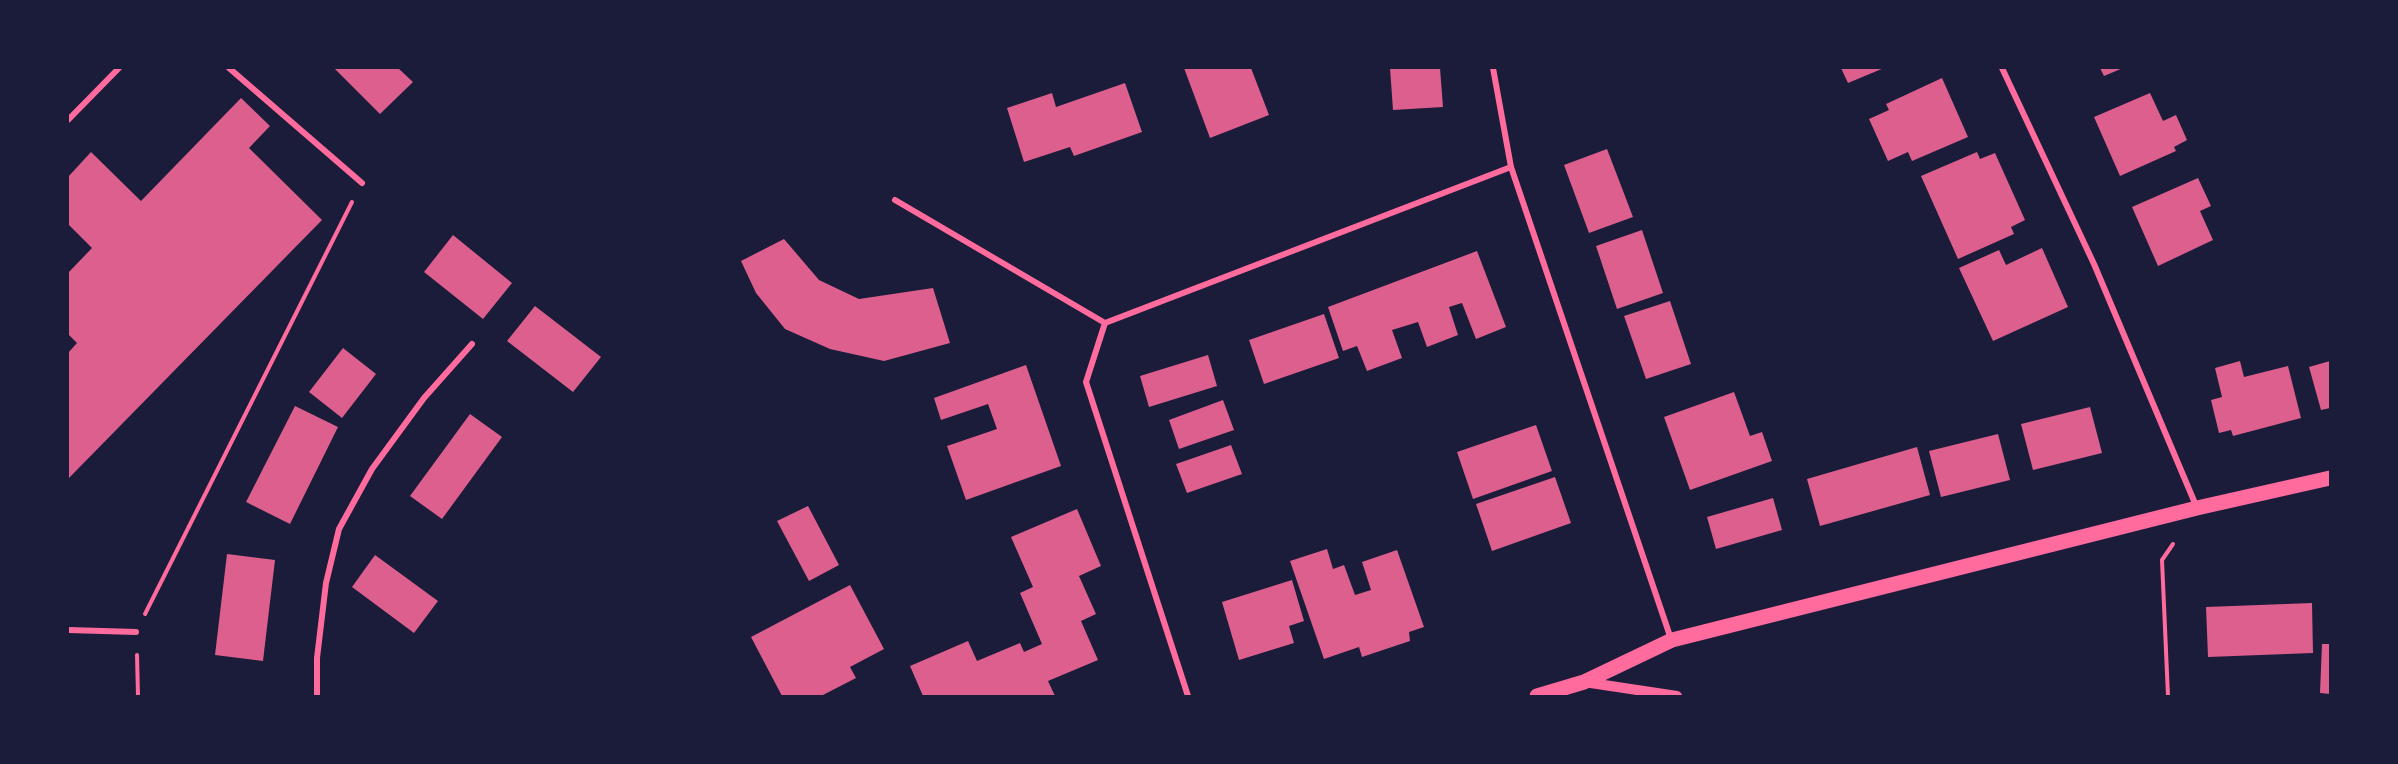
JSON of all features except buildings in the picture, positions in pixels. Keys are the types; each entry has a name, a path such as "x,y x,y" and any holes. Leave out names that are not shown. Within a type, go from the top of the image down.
{"main road":[{"path":"1537,696 1584,682 1672,640 2197,508 2331,478"}],"street":[{"path":"68,120 119,68"},
{"path":"229,68 362,183"},
{"path":"1493,68 1511,167 1672,640"},
{"path":"2002,68 2094,264 2197,508"},
{"path":"1105,323 1511,167"},
{"path":"895,200 1105,323"},
{"path":"1105,323 1086,382 1188,696"},
{"path":"317,696 317,658 326,583 339,529 372,469 424,398 472,344"},
{"path":"68,630 136,632"},
{"path":"1584,682 1677,696"}],"path":[{"path":"138,696 136,632 362,183"},
{"path":"2168,696 2162,560 2197,508"}]}
